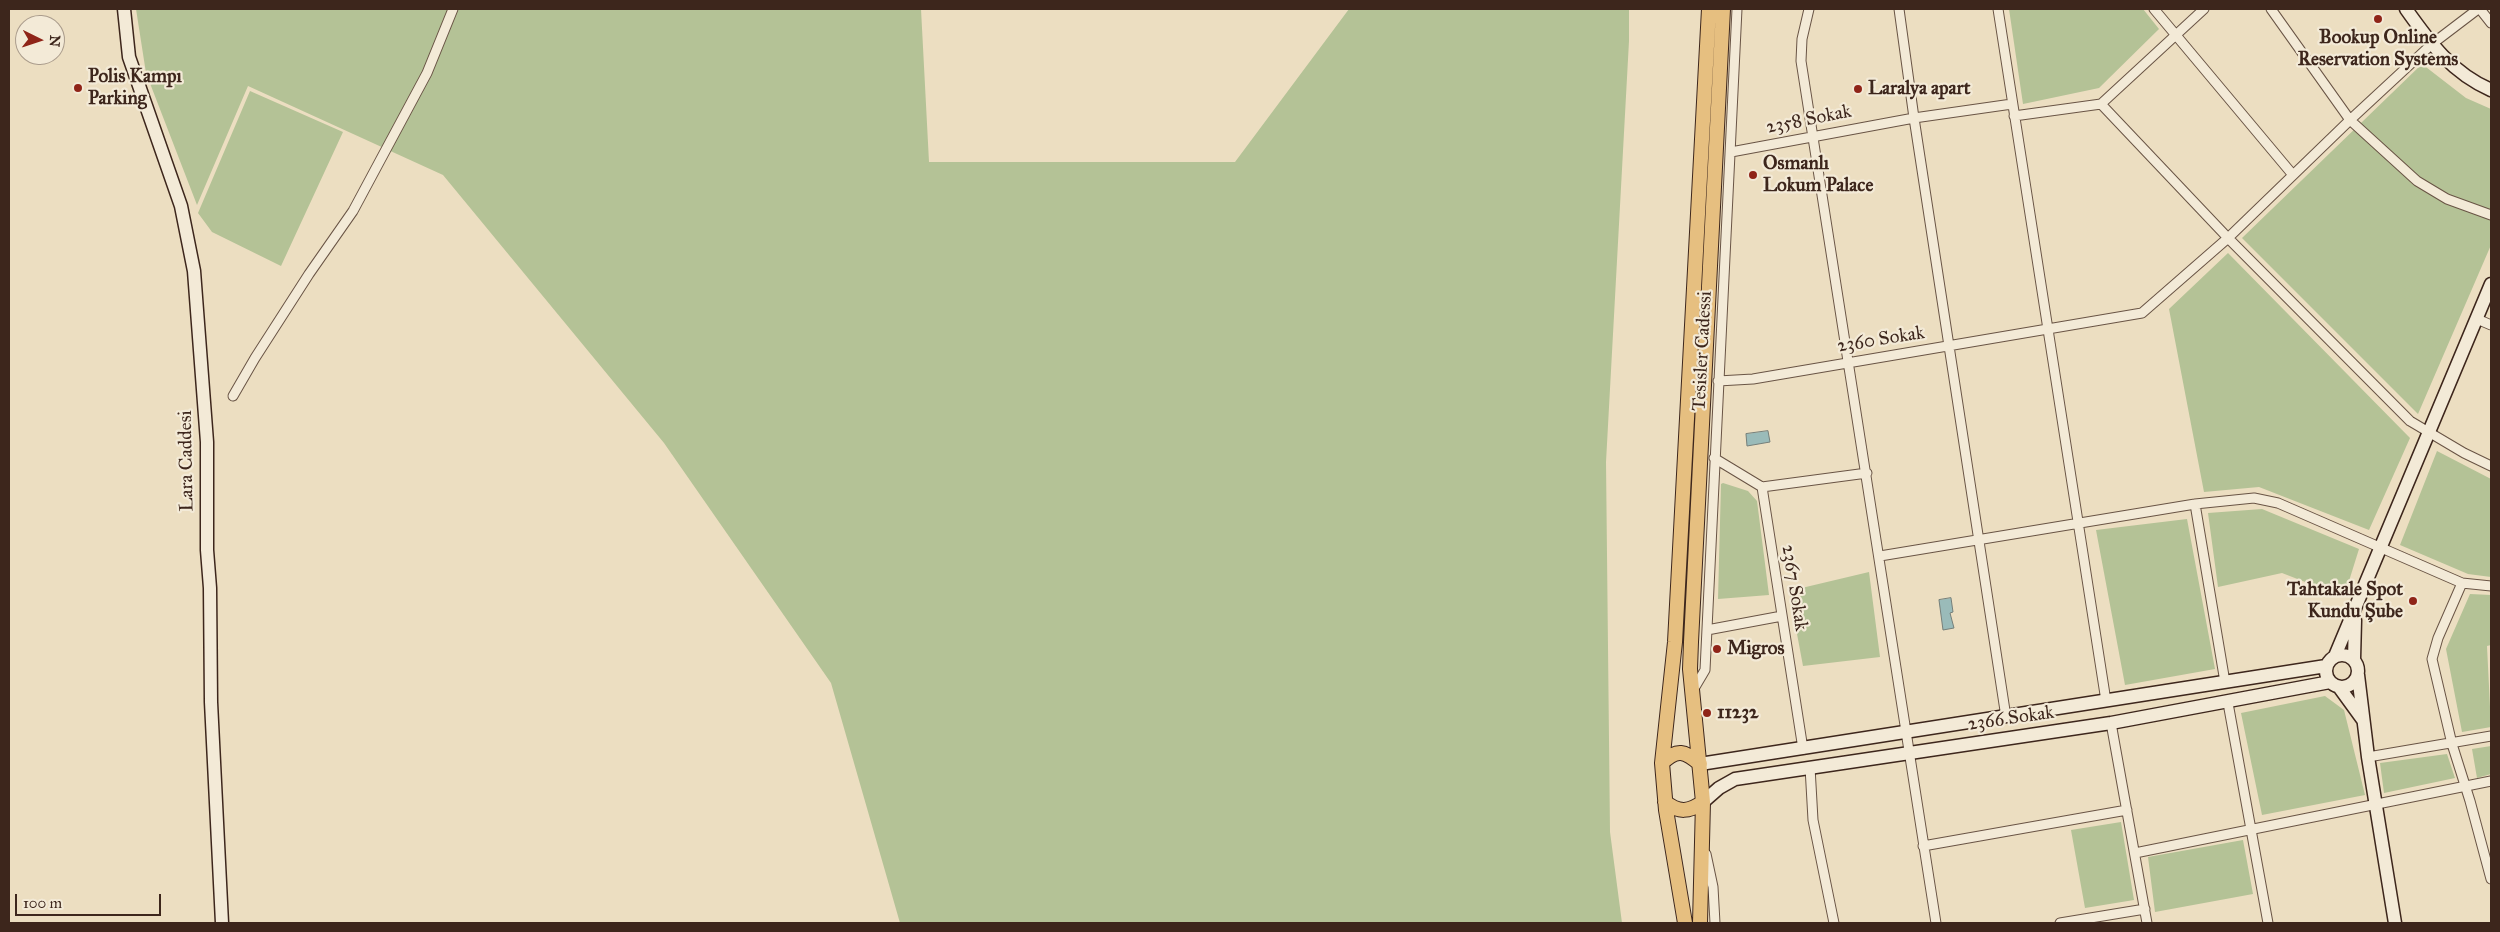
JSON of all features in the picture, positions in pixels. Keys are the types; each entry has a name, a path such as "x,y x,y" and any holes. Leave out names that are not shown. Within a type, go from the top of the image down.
{"main road":[{"path":"1685,923 1665,802 1662,764 1675,642 1709,9"},
{"path":"1700,923 1703,802 1692,692 1691,642 1723,9"},
{"path":"1662,764 1670,755 1677,752 1691,757 1700,764"},
{"path":"1665,802 1674,808 1685,811 1695,808 1703,802"}],"street":[{"name":"Lara Caddesi","path":"124,9 129,57 181,206 194,271 207,442 207,550 210,588 211,702 222,923"},
{"path":"233,396 298,291 353,211 427,73 453,9"},
{"name":"Tesisler Cadessi","path":"1692,692 1705,670 1737,9"},
{"path":"1809,9 1802,39 1801,61 1936,923"},
{"path":"1899,9 2006,717"},
{"path":"1998,9 2106,701"},
{"path":"2154,9 2293,175"},
{"path":"2014,116 2101,104 2204,9"},
{"path":"2270,9 2350,120 2417,181 2447,199 2491,216"},
{"path":"2406,9 2449,64 2477,84 2491,90"},
{"path":"2479,9 2491,23"},
{"name":"2360 Sokak","path":"1718,381 1753,379 2142,313 2228,238 2432,44 2479,9"},
{"name":"2358 Sokak","path":"1731,152 1814,135 2012,104"},
{"path":"2101,104 2228,238 2410,421 2464,453 2491,466"},
{"path":"2364,722 2327,678 2326,666 2335,656 2355,612 2491,284"},
{"path":"2477,319 2491,325"},
{"path":"1714,458 1762,487 1866,473"},
{"name":"2367 Sokak","path":"1762,487 1803,749"},
{"path":"1880,556 2195,504 2254,498 2278,504 2462,583 2491,586"},
{"path":"2195,504 2225,682"},
{"path":"2462,583 2438,638 2432,659 2452,744 2491,879"},
{"path":"2355,612 2354,659 2359,669 2358,675 2368,757 2395,923"},
{"path":"1706,630 1782,616"},
{"path":"2335,656 2346,655 2354,659"},
{"name":"2366 Sokak","path":"1700,764 2326,666"},
{"path":"2334,685 2353,684 2358,675"},
{"name":"2366 Sokak","path":"1703,802 1719,788 1735,779 2111,723 2334,685"},
{"path":"2228,703 2268,923"},
{"path":"2111,723 2147,923"},
{"path":"2368,757 2491,736"},
{"path":"1810,767 1813,820 1834,923"},
{"path":"2135,853 2491,781"},
{"path":"1923,846 2127,810"},
{"path":"1702,835 1713,887 1715,923"},
{"path":"2060,923 2145,909"}],"green space":[{"path":"136,9 921,9 929,162 1235,162 1349,9 1629,9 1629,41 1606,462 1610,832 1622,923 900,923 831,683 664,443 443,175 248,86 197,205 146,73"},
{"path":"2009,9 2143,9 2159,29 2099,88 2023,104"},
{"path":"2422,64 2466,98 2491,109 2491,245 2418,414 2242,238"},
{"path":"250,91 343,132 281,266 212,232 198,213"},
{"path":"2228,253 2410,438 2369,530 2259,487 2204,492 2169,309"},
{"path":"2437,451 2491,479 2491,577 2468,574 2400,545"},
{"path":"1721,484 1748,491 1757,501 1769,595 1718,599"},
{"path":"2262,509 2359,549 2344,597 2282,573 2218,587 2208,513"},
{"path":"2187,519 2215,669 2125,685 2096,530"},
{"path":"1869,572 1880,657 1803,666 1789,591"},
{"path":"2470,594 2491,595 2491,645 2487,646 2491,727 2462,732 2446,649"},
{"path":"2325,696 2344,710 2365,795 2262,815 2241,713"},
{"path":"2491,746 2491,774 2477,778 2472,749"},
{"path":"2447,754 2455,778 2384,793 2380,763"},
{"path":"2121,822 2134,900 2085,908 2071,830"},
{"path":"2243,840 2253,894 2155,912 2148,857"}],"water":[{"path":"1768,431 1770,442 1747,446 1746,434"},
{"path":"1951,598 1953,612 1950,613 1954,628 1943,630 1939,600"}],"place":[{"name":"Bookup Online Reservation Systems","path":"2378,19"},
{"name":"Polis Kampı Parking","path":"78,88"},
{"name":"Laralya apart","path":"1858,89"},
{"name":"Osmanlı Lokum Palace","path":"1753,175"},
{"name":"Tahtakale Spot Kundu Şube","path":"2413,601"},
{"name":"Migros","path":"1717,649"},
{"name":"11232","path":"1707,713"}]}
